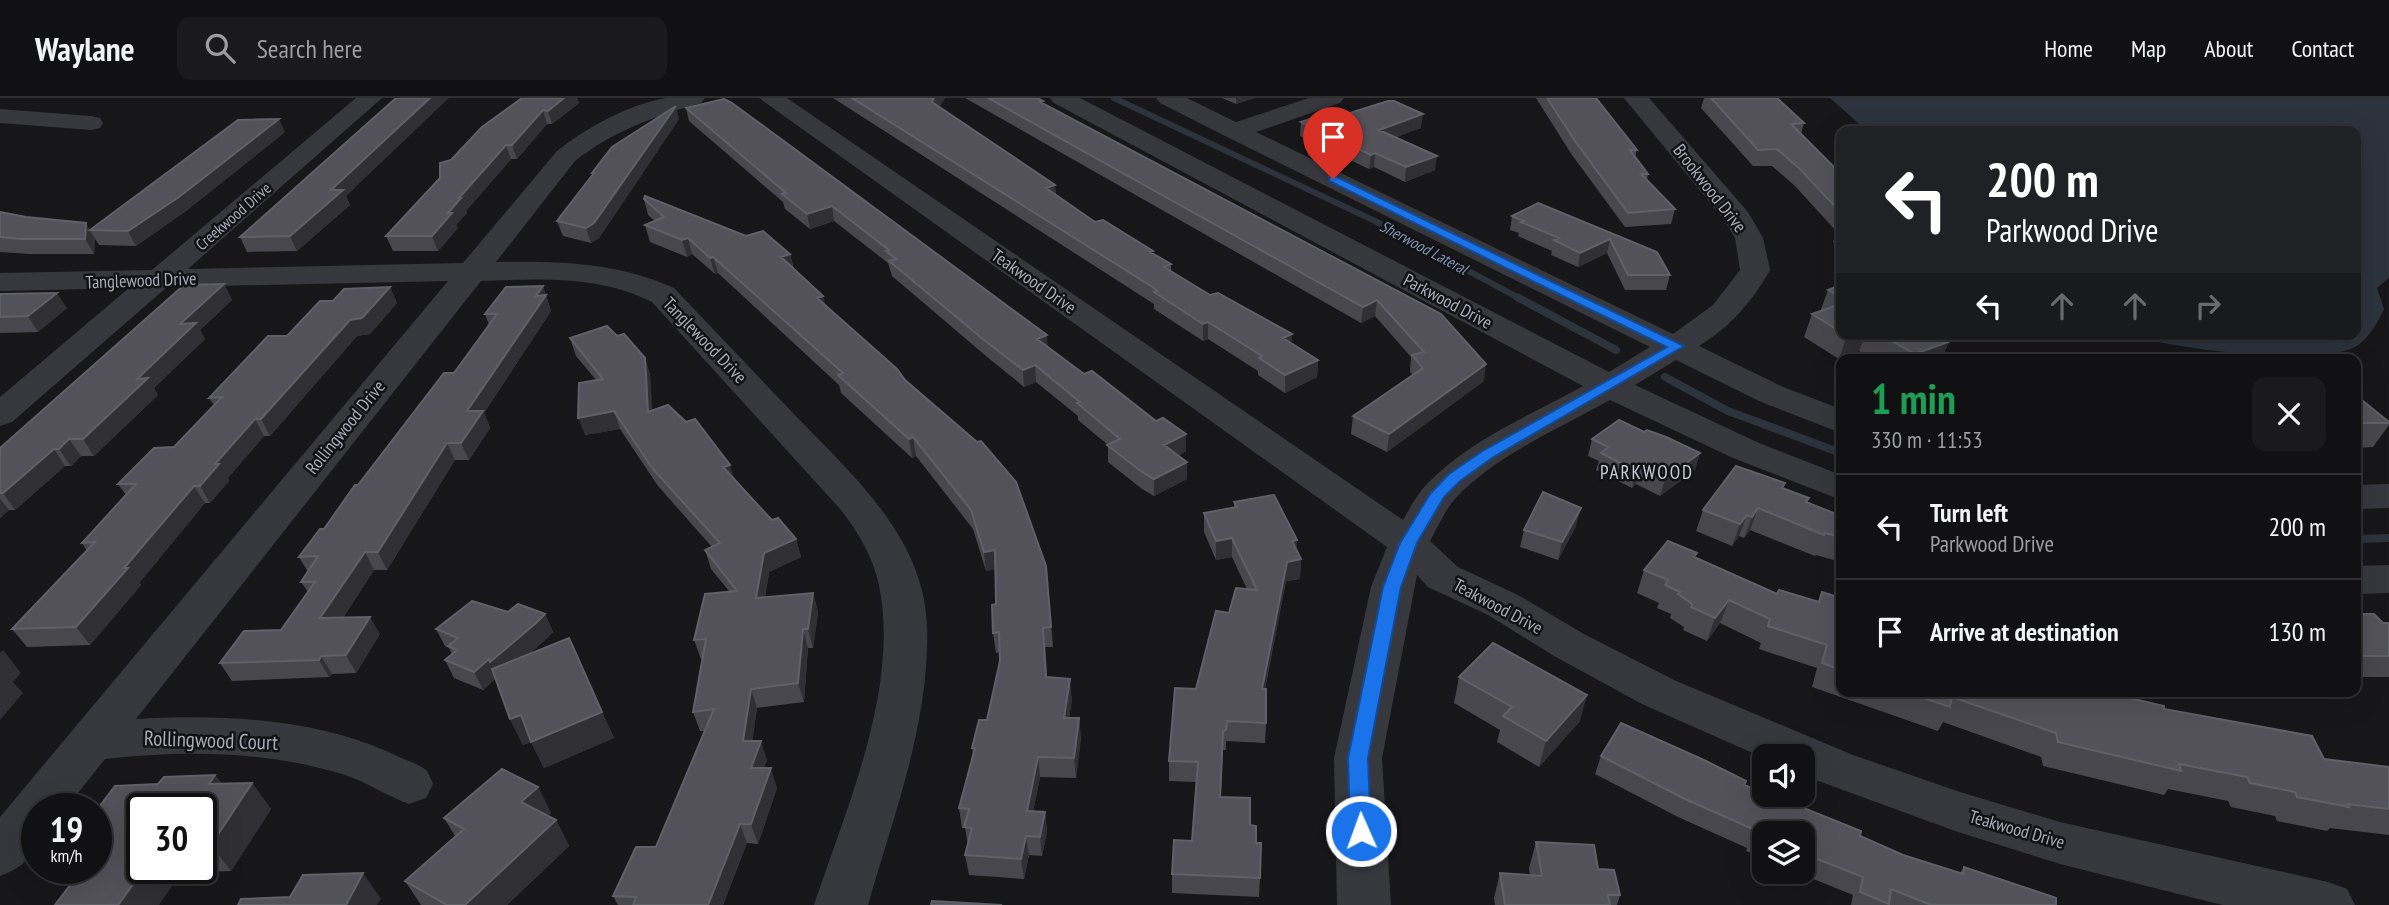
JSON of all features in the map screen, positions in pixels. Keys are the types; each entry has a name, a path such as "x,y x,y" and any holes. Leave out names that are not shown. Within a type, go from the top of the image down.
{"street":[{"name":"Creekwood Drive","path":"0,415 370,98"},
{"name":"Rollingwood Drive","path":"0,854 566,156 580,144 620,121 693,98"},
{"name":"Teakwood Drive","path":"772,98 1409,543 1443,577 1503,605 1580,651 1658,692 1836,769 1958,812 2060,843 2328,905"},
{"name":"Parkwood Drive","path":"1062,98 1616,382 1729,443 1836,486"},
{"path":"1168,98 1669,351 1836,420"},
{"path":"1234,131 1332,98"},
{"name":"Brookwood Drive","path":"1364,905 1358,758 1392,587 1409,543 1438,494 1486,455 1669,351 1724,312 1755,270 1749,239 1738,218 1636,98"},
{"path":"0,116 91,123"},
{"name":"Tanglewood Drive","path":"0,282 472,271 597,274 641,284 663,295 846,491 873,525 891,556 900,586 905,619 902,676 892,733 841,905"},
{"path":"2361,497 2389,496"},
{"path":"2361,580 2389,579"},
{"name":"Rollingwood Court","path":"90,742 195,735 256,738 304,745 363,762 409,784"}],"shaded area":[{"path":"1830,98 2389,98 2389,278 2377,288 2384,309 2376,325 2360,344 2335,353 2242,354 2151,340 2361,340 2361,126 1861,126"}],"building":[{"path":"396,98 430,98 331,190 343,190 290,236 240,237"},
{"path":"522,98 564,98 548,111 543,110 512,145 506,145 459,198 448,213 452,213 432,236 386,236 440,178 440,163 451,160 482,127"},
{"path":"852,98 934,98 932,102 1055,185 1046,188 1095,222 1103,220 1153,251 1150,252 1171,264 1164,267 1210,295 1218,293 1292,334 1283,338 1318,360 1285,375 1259,358 1262,356 1208,322 1203,324 1154,292 1157,291 1154,288"},
{"path":"988,98 1037,98 1043,101 1040,102 1441,314 1486,364 1389,434 1353,416 1423,368 1412,355 1424,352 1377,300 1363,307"},
{"path":"1547,98 1596,98 1637,150 1630,150 1648,174 1641,174 1675,209 1628,213"},
{"path":"1711,98 1777,98 1804,123 1791,124 1836,169 1836,208 1777,149 1758,150"},
{"path":"724,99 1047,335 1037,339 1084,374 1092,371 1156,421 1163,418 1186,434 1164,445 1187,462 1154,479 1142,472 1107,445 1120,439 1077,403 1080,402 1035,365 1023,370 984,340 889,261 896,259 886,251 889,250 832,206 807,214 686,108"},
{"path":"1388,101 1423,114 1379,130 1437,156 1406,167 1375,153 1371,155 1301,122 1340,109 1350,113"},
{"path":"676,106 594,223 586,228 557,221 612,147"},
{"path":"279,119 179,197 128,231 90,230 238,120"},
{"path":"645,196 746,236 763,231 790,254 781,257 823,296 817,298 897,369 905,380 977,442 981,441 1016,482 1046,566 1051,627 1043,628 1046,677 1070,679 1064,718 1079,718 1074,758 1038,757 1027,811 1045,812 1040,837 1026,836 1021,859 965,855 972,828 964,827 969,809 959,808 975,748 972,748 979,720 987,720 1000,661 999,632 993,633 992,605 996,604 995,550 984,552 971,510 913,437 909,439 838,375 843,373 713,257 710,258 688,238 682,240 645,225 664,217 644,199"},
{"path":"1538,203 1657,252 1670,275 1628,275 1610,239 1580,253 1554,240 1559,238 1512,216"},
{"path":"0,212 86,223 85,239 0,237"},
{"path":"224,284 180,324 196,323 137,379 148,378 83,439 69,439 0,493 0,448 184,285"},
{"path":"543,286 536,296 546,295 467,411 483,411 461,443 447,443 378,552 365,552 320,618 370,617 346,655 321,656 319,660 220,663 244,631 281,630 315,582 301,582 318,556 299,557 320,529 324,529 355,485 358,485 444,373 454,373 497,314 485,314 506,287"},
{"path":"390,287 362,318 350,320 261,419 255,419 215,464 219,464 200,486 194,486 76,627 12,629 95,542 82,543 136,484 118,484 154,448 174,447 222,397 209,398 268,336 287,336 320,301 333,301 344,289"},
{"path":"57,293 28,316 0,317 0,294"},
{"path":"1836,306 1836,329 1812,314"},
{"path":"607,326 617,336 624,334 645,358 648,412 668,405 686,422 695,419 730,465 723,467 772,520 778,518 796,539 764,553 756,598 813,593 808,629 803,629 798,683 751,689 743,741 761,741 751,768 771,768 751,824 740,824 708,905 633,905 636,897 613,896 636,847 656,847 714,709 693,712 706,639 694,640 705,594 737,591 705,550 720,543 652,468 614,411 578,418 579,383 603,379 570,338"},
{"path":"1890,340 1948,342 1915,354"},
{"path":"2361,399 2389,422 2361,423"},
{"path":"1619,420 1700,453 1665,479 1641,467 1636,471 1601,453 1608,447 1592,439"},
{"path":"1736,466 1785,483 1782,488 1809,498 1806,502 1836,514 1836,536 1824,535 1758,508 1752,517 1747,515 1740,524 1703,510"},
{"path":"1543,492 1581,508 1562,542 1524,530"},
{"path":"1274,495 1297,540 1292,541 1301,559 1287,562 1262,689 1266,689 1266,723 1227,721 1226,730 1223,731 1220,797 1250,798 1250,825 1256,826 1256,843 1261,843 1260,878 1172,874 1174,840 1192,841 1198,762 1169,761 1175,688 1196,689 1216,611 1229,613 1236,588 1257,590 1232,538 1216,541 1204,513 1237,507 1234,502"},
{"path":"1668,541 1697,553 1694,557 1777,594 1779,590 1819,602 1822,592 1836,596 1836,668 1822,663 1827,645 1768,626 1770,619 1729,600 1715,618 1691,607 1692,604 1678,594 1680,592 1665,585 1668,580 1644,570"},
{"path":"472,601 508,612 518,604 545,614 490,662 489,659 474,672 445,660 457,650 448,646 458,638 436,629"},
{"path":"2361,614 2374,614 2383,623 2389,623 2389,656 2361,656"},
{"path":"569,638 602,712 531,742 521,715 510,719 492,669"},
{"path":"1493,643 1587,695 1546,741 1503,716 1512,707 1459,677"},
{"path":"1921,697 1952,697 1950,707"},
{"path":"1952,697 2126,697 2164,706 2164,709 2312,736 2324,759 2389,767 2389,809 2347,804 2349,807 2297,797 2295,792 2250,783 2247,777 2179,764 2181,771 2058,742 2056,733"},
{"path":"1621,723 1746,781 1744,785 1752,788 1752,807 1801,807 1861,831 1860,836 1903,855 1963,874 1964,867 2056,898 2056,905 1931,905 1891,889 1889,904 1860,892 1863,877 1815,858 1815,821 1752,821 1752,829 1685,799 1601,756"},
{"path":"502,769 538,787 521,802 556,820 465,905 447,905 405,881 464,829 444,818"},
{"path":"215,775 209,784 252,783 217,836 217,793 126,793 126,884 133,884 118,905 55,905 71,884 112,884 112,793 110,793 115,786 158,784 164,777"},
{"path":"1536,842 1594,845 1598,869 1614,870 1620,895 1608,895 1610,905 1505,905 1500,873 1542,876"},
{"path":"363,873 346,905 238,905 241,899 290,897 303,875"},
{"path":"932,901 1002,905 931,905"}],"waterway":[{"name":"Sherwood Lateral","path":"1114,98 1375,221 1521,299"},
{"name":"Sherwood Lateral","path":"1517,297 1616,350"},
{"name":"Sherwood Lateral","path":"1665,377 1728,411 1836,451"},
{"name":"Sherwood Lateral","path":"2361,539 2389,538"}],"district":[{"name":"PARKWOOD","path":"1647,472"}],"route":[{"path":"1333,179 1677,346 1486,455 1438,494 1409,543 1392,587 1358,758 1361,831"}]}
